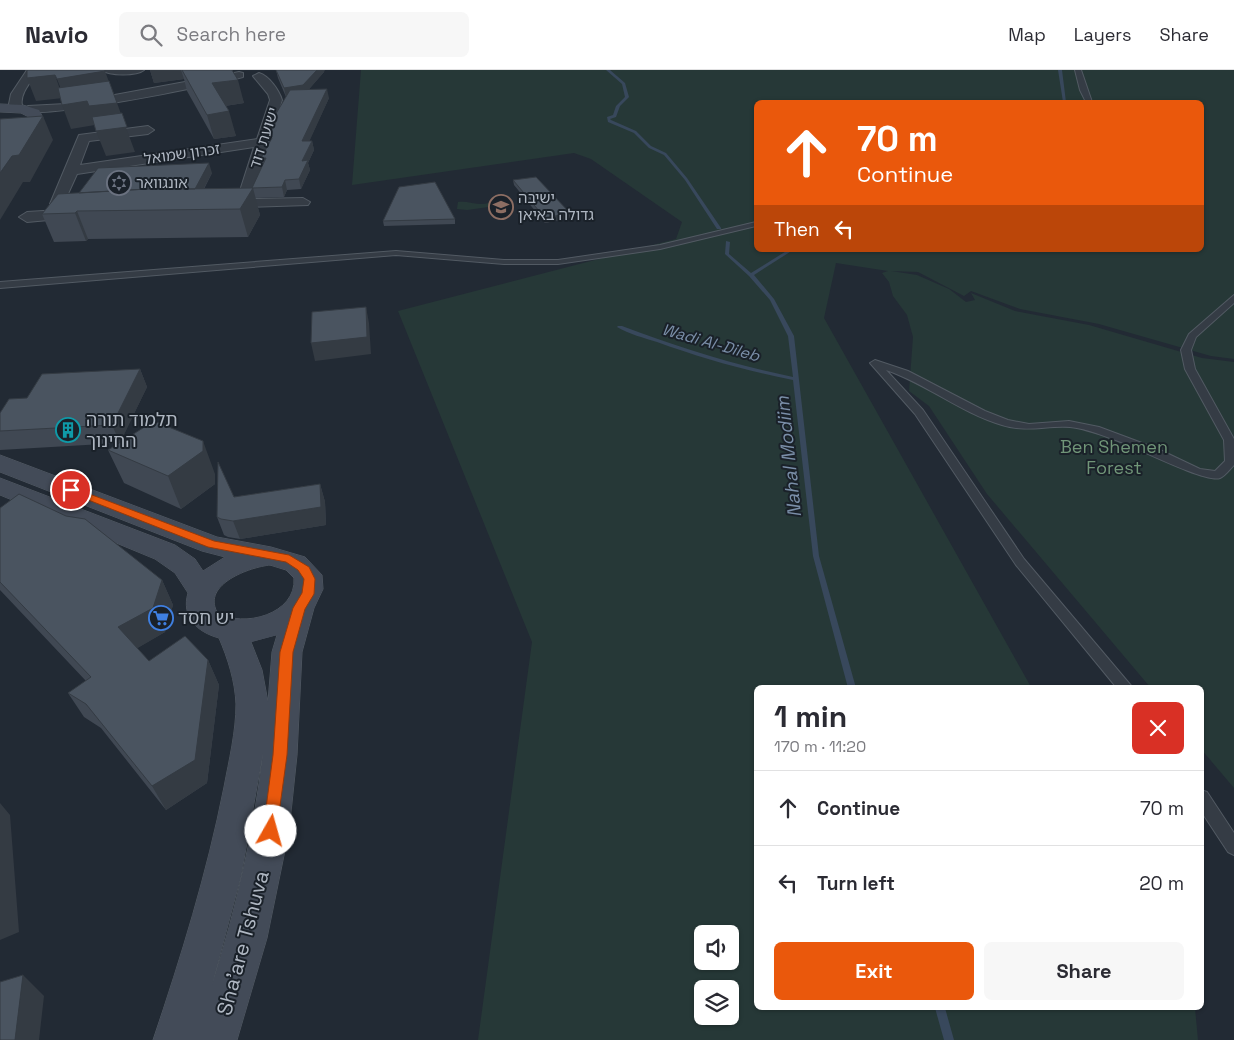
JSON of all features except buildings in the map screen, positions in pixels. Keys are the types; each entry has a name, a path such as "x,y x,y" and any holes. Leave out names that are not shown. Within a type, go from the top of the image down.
{"street":[{"path":"3,134 30,123 27,112 15,104 17,94 34,70"},
{"path":"108,70 138,70"},
{"path":"0,108 27,112 66,108 239,72 259,76 273,73"},
{"name":"ישועת דוד","path":"243,204 276,100 274,93 259,76"},
{"name":"זכרון שמואל","path":"57,204 84,138 148,130"},
{"name":"זכרון שמואל","path":"72,170 262,142"},
{"path":"204,206 303,202"},
{"path":"27,217 87,213"},
{"path":"0,462 212,545 289,559 303,567 309,579 308,594 299,608 282,621 260,629 238,632 218,628 204,619 199,606 202,592 213,577 230,566 250,558 271,556"},
{"path":"0,486 165,552 185,566 202,592"},
{"name":"Sha'are Tshuva","path":"216,1040 247,938 271,831 280,755 287,652 299,608"},
{"name":"Sha'are Tshuva","path":"174,1040 215,911 234,835 245,760 252,697 241,650 230,631"}],"lane":[{"path":"1078,70 1083,90 1088,100"},
{"path":"0,285 361,254 396,253 504,262 558,262 660,247 754,224"},
{"path":"1123,685 1020,562 919,412 875,363 904,373 981,413 1005,423 1029,427 1069,424 1099,430 1154,451 1197,472 1217,475 1231,462 1229,440 1190,369 1186,350 1192,336 1234,298"},
{"path":"1204,802 1234,847"}],"green space":[{"name":"Ben Shemen Forest","path":"361,70 1234,70 1234,359 1211,356 1099,324 1020,309 971,291 964,296 918,272 891,271 917,275 949,289 966,302 975,300 971,293 1015,311 1089,325 1202,358 1234,362 1234,788 1204,753 1204,685 1148,685 987,494 929,406 909,391 913,337 907,315 893,296 889,282 882,273 888,271 836,263 824,318 1030,685 754,685 754,1010 1195,1010 1198,1040 478,1040 532,642 398,311 676,239 682,222 591,159 574,153 352,185"},
{"path":"498,195 504,195 509,204 467,210 457,209 458,202 484,204 492,201"}],"waterway":[{"name":"Nahal Modiim","path":"608,70 624,84 627,97 618,106 615,116 608,118 609,121 635,132 650,147 665,154 686,179 719,228"},
{"path":"1060,70 1065,100"},
{"name":"Nahal Modiim","path":"728,242 727,254 751,275"},
{"path":"751,275 788,252"},
{"name":"Nahal Modiim","path":"751,275 772,299 791,336 816,556 851,685"},
{"name":"Wadi Al-Dileb","path":"620,327 706,357 795,379"},
{"name":"Nahal Modiim","path":"941,1010 949,1040"}],"place":[{"name":"אונגוואר","path":"119,183"},
{"name":"ישיבה גדולה באיאן","path":"501,207"},
{"name":"תלמוד תורה החינוך","path":"68,430"},
{"name":"יש חסד","path":"161,618"}],"route":[{"path":"71,490 212,545 289,559 303,567 309,579 308,594 299,608 287,652 280,755 271,831"}]}
